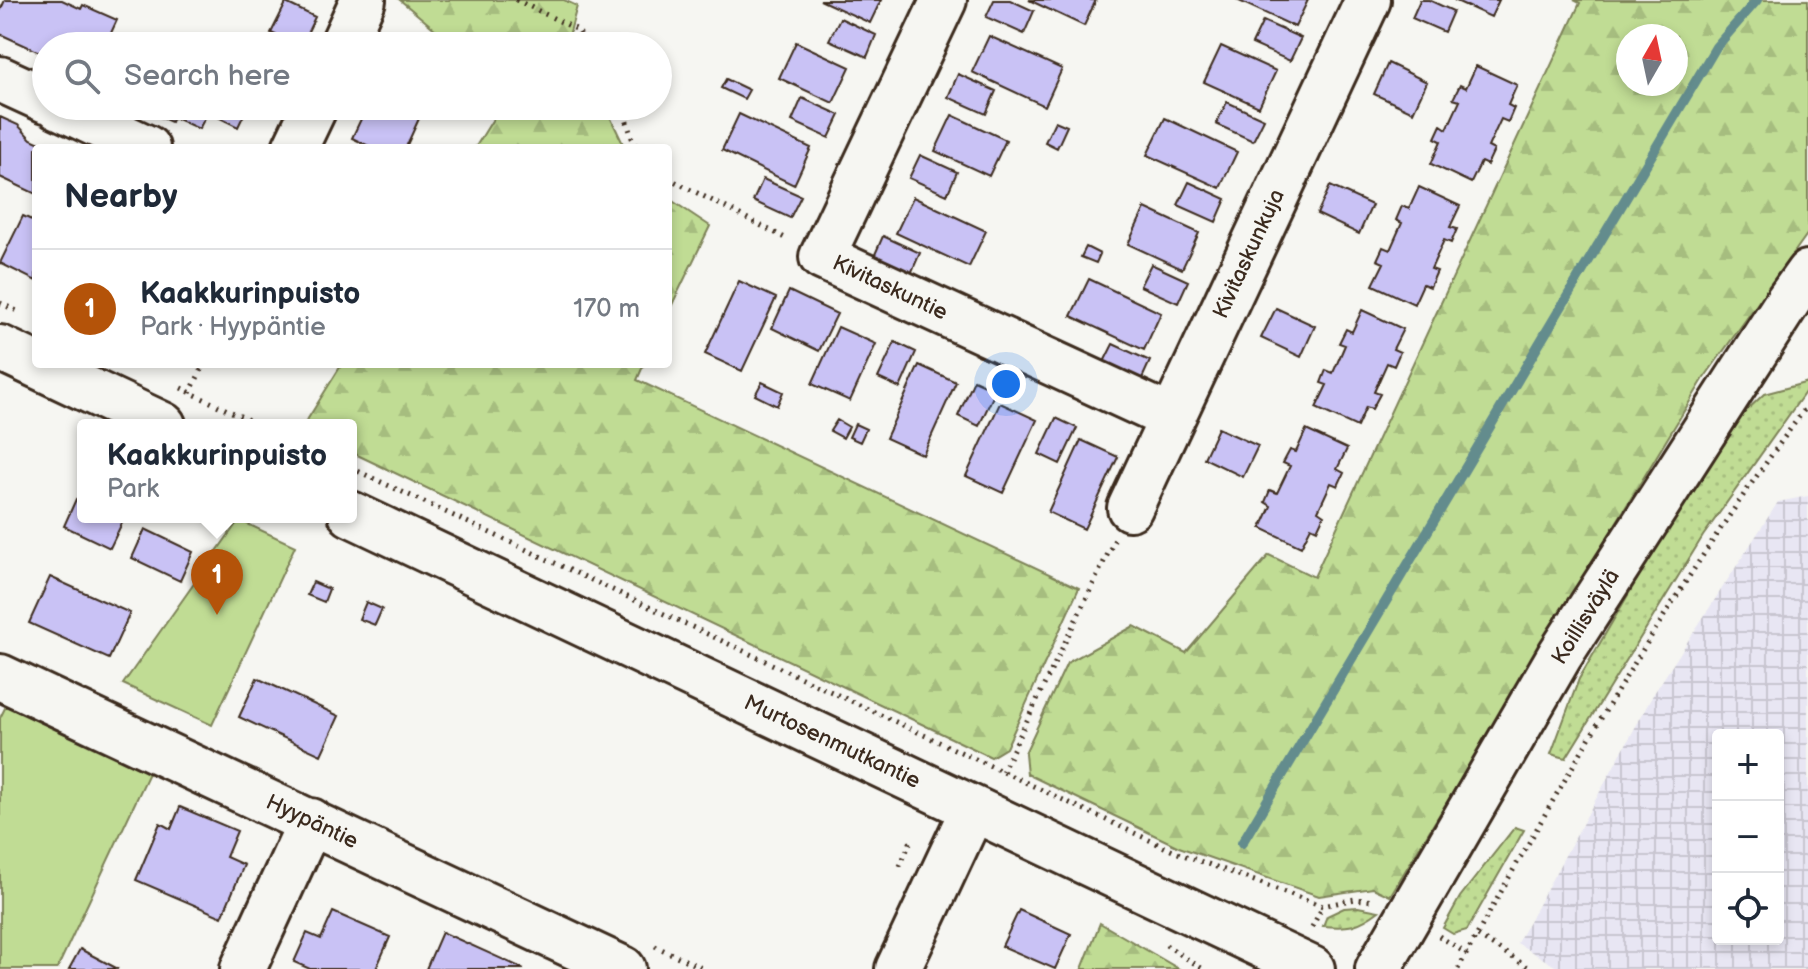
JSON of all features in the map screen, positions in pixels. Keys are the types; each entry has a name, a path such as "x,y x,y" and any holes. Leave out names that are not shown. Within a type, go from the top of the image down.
{"street":[{"path":"348,32 363,0"},
{"name":"Kivitaskuntie","path":"944,0 822,257 1172,418"},
{"name":"Kivitaskunkuja","path":"1130,508 1368,0"},
{"path":"0,79 32,94"},
{"path":"88,120 139,144"},
{"path":"297,144 308,120"},
{"name":"Koillisväylä","path":"1378,969 1560,655 1801,296"},
{"path":"0,348 32,358"},
{"path":"66,368 177,402"},
{"name":"Murtosenmutkantie","path":"357,517 964,827 1312,969"},
{"name":"Hyypäntie","path":"0,677 623,969"},
{"path":"243,969 311,821"},
{"path":"898,969 964,827"}],"path":[{"path":"516,0 579,32"},
{"path":"626,120 636,144"},
{"path":"672,180 822,257"},
{"path":"201,368 177,402 238,419"},
{"path":"1458,969 1559,789 1647,644 1772,454 1808,405"},
{"path":"357,471 1175,852 1323,906 1355,899 1381,902 1467,954"},
{"path":"1002,772 1130,508"},
{"path":"898,871 910,843 922,834 964,827"},
{"path":"1478,936 1531,969"},
{"path":"1157,940 1203,969"}],"shaded area":[{"path":"1808,496 1808,969 1560,969 1517,943 1653,695 1778,502"}],"green space":[{"path":"400,0 564,0 577,6 570,32 438,32"},
{"path":"1574,0 1808,0 1808,233 1704,378 1390,896 1373,888 1319,896 1179,847 1027,774 1025,753 1067,663 1134,626 1186,653 1269,555 1314,577 1580,3"},
{"path":"492,120 612,120 623,144 477,144"},
{"path":"672,201 710,226 672,305"},
{"path":"340,368 642,368 637,380 1079,588 1006,748 991,757 357,455 357,419 308,419"},
{"path":"1808,382 1808,388 1703,536 1566,758 1551,754 1579,679 1667,528 1743,414 1764,394"},
{"path":"237,523 245,523 295,546 212,725 123,684"},
{"path":"8,702 149,773 57,969 0,969 0,718"},
{"path":"1515,827 1524,830 1467,930 1453,934 1443,928 1460,897"},
{"path":"1344,908 1379,911 1353,925 1323,926 1327,916"},
{"path":"1100,923 1179,969 1082,969"}],"building":[{"path":"5,0 62,0 81,9 83,5 117,20 111,32 32,32 32,49 0,34 0,11"},
{"path":"820,0 881,0 870,23"},
{"path":"994,0 1010,0 1034,11 1024,34 986,17"},
{"path":"1029,0 1096,0 1084,26"},
{"path":"1237,0 1308,0 1295,27"},
{"path":"1420,0 1429,0 1453,11 1444,32 1412,18"},
{"path":"1454,0 1499,0 1491,17"},
{"path":"286,3 315,17 308,32 272,32"},
{"path":"840,18 876,35 867,57 829,40"},
{"path":"1263,21 1301,38 1290,61 1252,44"},
{"path":"989,36 1062,69 1045,106 972,72"},
{"path":"796,42 850,67 833,103 779,78"},
{"path":"1221,46 1276,71 1259,107 1204,82"},
{"path":"1388,63 1427,82 1413,112 1374,94"},
{"path":"1476,66 1517,85 1508,105 1514,108 1508,122 1501,119 1488,147 1494,150 1487,165 1481,162 1471,183 1431,164 1441,141 1435,138 1441,125 1447,129 1460,101 1453,99 1460,85 1466,88"},
{"path":"958,74 996,91 986,114 948,97"},
{"path":"726,79 749,90 744,99 721,88"},
{"path":"802,98 840,115 829,138 792,121"},
{"path":"1227,102 1264,119 1253,141 1216,124"},
{"path":"739,114 811,148 794,185 722,150"},
{"path":"952,115 1006,140 989,176 935,151"},
{"path":"0,117 18,125 31,139 42,144 32,144 32,192 0,177"},
{"path":"1165,118 1237,152 1220,188 1147,155"},
{"path":"180,120 204,120 199,129"},
{"path":"224,120 241,120 238,127"},
{"path":"361,120 418,120 407,144 365,144 352,138"},
{"path":"1055,121 1067,126 1057,148 1045,142"},
{"path":"920,155 957,172 947,195 909,178"},
{"path":"763,179 801,196 790,218 753,201"},
{"path":"1189,182 1226,199 1216,222 1178,205"},
{"path":"1330,186 1372,205 1359,234 1317,214"},
{"path":"1419,187 1460,206 1450,227 1457,229 1451,243 1444,240 1431,269 1437,271 1430,287 1423,284 1414,304 1373,285 1384,263 1377,260 1383,247 1390,250 1402,223 1396,220 1402,206 1409,209"},
{"path":"913,197 986,231 969,267 896,233"},
{"path":"1145,208 1199,233 1182,269 1128,244"},
{"path":"23,216 32,220 32,279 0,263"},
{"path":"883,236 920,253 910,276 873,259"},
{"path":"1086,247 1100,254 1096,263 1081,257"},
{"path":"1151,264 1188,281 1178,303 1140,286"},
{"path":"1089,279 1161,313 1144,350 1071,316"},
{"path":"739,281 776,298 742,371 705,354"},
{"path":"789,291 837,314 819,351 772,328"},
{"path":"1276,308 1315,326 1301,357 1261,338"},
{"path":"1362,310 1403,329 1393,349 1400,352 1394,366 1387,363 1374,392 1380,394 1372,409 1366,407 1357,427 1316,408 1327,385 1321,383 1326,370 1333,373 1345,345 1339,343 1346,329 1352,332"},
{"path":"838,327 876,344 850,401 812,384"},
{"path":"895,342 916,352 900,388 878,378"},
{"path":"1113,344 1150,361 1140,383 1102,366"},
{"path":"919,365 956,382 923,455 886,438"},
{"path":"974,380 996,390 979,426 958,416"},
{"path":"762,382 783,392 777,406 755,395"},
{"path":"1000,403 1037,420 1003,493 966,476"},
{"path":"1056,418 1077,428 1060,464 1039,454"},
{"path":"837,420 849,427 843,438 830,431"},
{"path":"855,424 866,429 860,442 849,437"},
{"path":"1218,428 1258,446 1243,477 1204,458"},
{"path":"1306,430 1347,449 1337,469 1344,473 1338,486 1331,483 1318,511 1324,515 1317,530 1311,527 1301,547 1261,528 1271,506 1265,502 1270,490 1277,493 1290,466 1283,463 1290,450 1296,452"},
{"path":"1081,440 1118,457 1084,529 1048,512"},
{"path":"76,499 77,523 122,523 110,548 64,526"},
{"path":"145,529 193,552 180,581 132,558"},
{"path":"50,577 130,613 109,659 29,623"},
{"path":"313,582 329,589 324,602 307,595"},
{"path":"366,602 382,609 375,625 359,619"},
{"path":"257,678 339,716 321,755 239,717"},
{"path":"180,807 237,831 226,857 244,865 222,917 136,880 160,823 171,829"},
{"path":"1019,910 1071,934 1055,969 1002,946"},
{"path":"333,912 390,937 376,969 310,969 294,962 307,933 321,939"},
{"path":"442,932 524,969 426,969"},
{"path":"80,949 118,969 69,969"}],"waterway":[{"path":"1242,843 1716,47 1757,0"}],"place":[{"name":"Kaakkurinpuisto","path":"217,615"}]}
